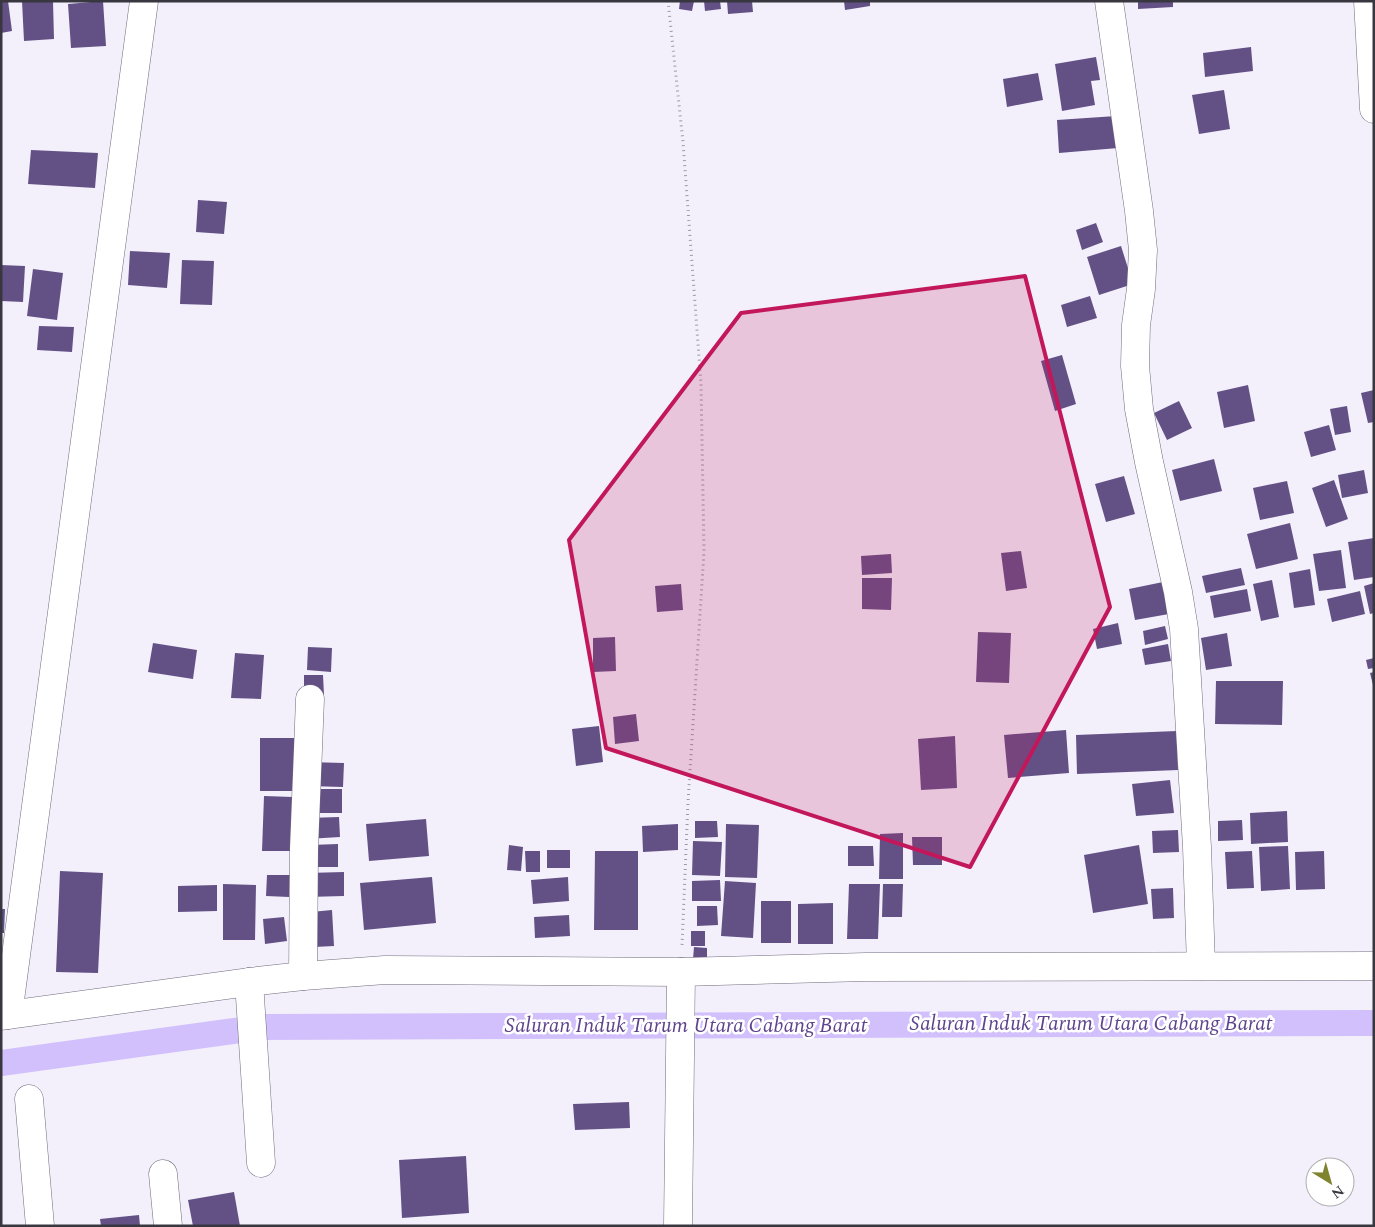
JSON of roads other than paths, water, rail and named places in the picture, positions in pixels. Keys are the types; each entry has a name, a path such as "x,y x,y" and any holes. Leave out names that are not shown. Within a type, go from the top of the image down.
{"street":[{"path":"144,1 5,1016 249,992 303,976 385,970 681,982 866,967 1374,966"},
{"path":"1109,1 1143,250 1135,358 1140,409 1149,462 1178,592 1184,629 1198,847 1202,966"},
{"path":"1368,1 1374,109"},
{"path":"303,976 304,849 310,698"},
{"path":"678,1226 681,982"},
{"path":"249,992 260,1163"},
{"path":"29,1099 40,1226"},
{"path":"163,1174 168,1226"}],"waterway":[{"name":"Saluran Induk Tarum Utara Cabang Barat","path":"1,1063 263,1027 1374,1023"}]}
